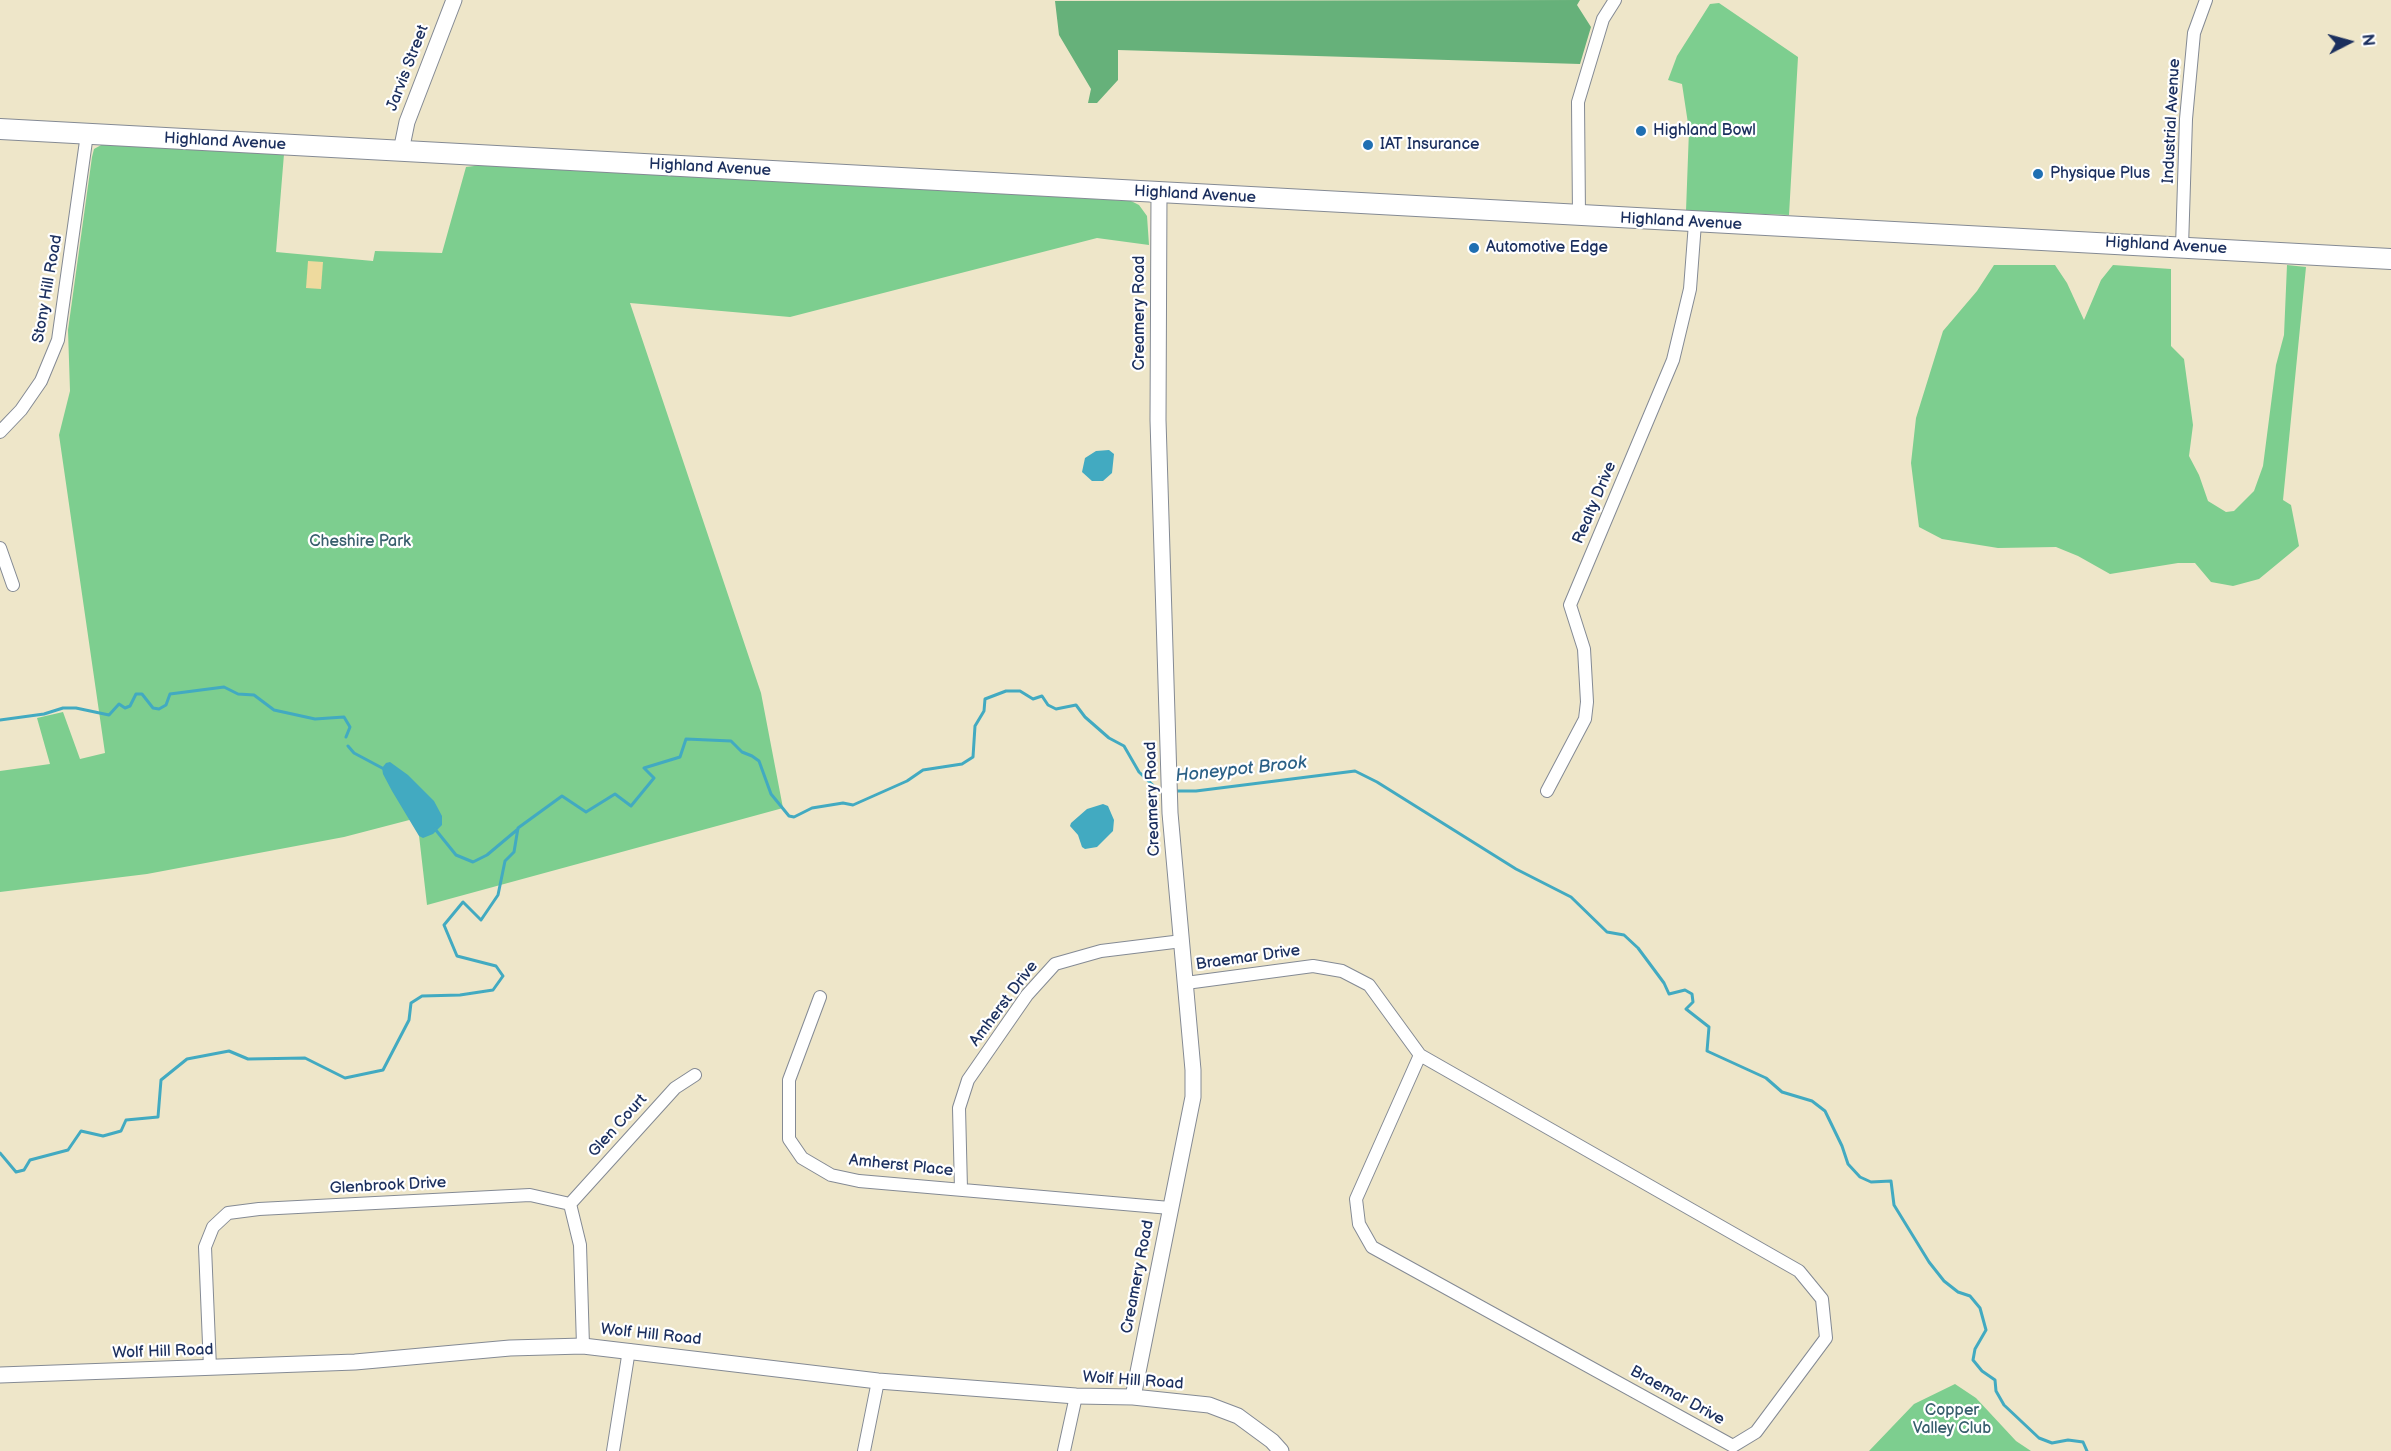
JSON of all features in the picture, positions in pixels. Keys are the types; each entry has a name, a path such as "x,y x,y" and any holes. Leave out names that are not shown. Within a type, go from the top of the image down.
{"highway":[{"name":"Highland Avenue","path":"0,129 1242,196 1695,223 2182,246 2391,260"}],"street":[{"name":"Jarvis Street","path":"401,151 407,122 454,0"},
{"path":"1579,216 1578,102 1603,19 1615,0"},
{"name":"Industrial Avenue","path":"2182,246 2186,119 2194,33 2206,0"},
{"name":"Stony Hill Road","path":"0,432 21,410 41,381 58,340 87,134"},
{"name":"Creamery Road","path":"1133,1397 1193,1097 1193,1070 1170,803 1158,420 1159,193"},
{"name":"Realty Drive","path":"1547,791 1585,719 1586,711 1584,649 1570,605 1673,360 1690,290 1695,223"},
{"path":"0,548 13,585"},
{"name":"Amherst Drive","path":"961,1189 959,1108 968,1080 1027,995 1055,964 1101,951 1182,941"},
{"name":"Braemar Drive","path":"1186,983 1313,966 1342,970 1369,985 1420,1055 1799,1271 1822,1299 1826,1338 1756,1432 1733,1446 1371,1247 1359,1224 1356,1199 1420,1055"},
{"name":"Amherst Place","path":"820,997 789,1080 789,1139 802,1158 831,1175 859,1180 1170,1208"},
{"name":"Glen Court","path":"570,1204 675,1088 695,1075"},
{"name":"Glenbrook Drive","path":"210,1368 205,1246 213,1227 228,1213 259,1209 530,1195 570,1204"},
{"path":"570,1204 580,1245 583,1346"},
{"name":"Wolf Hill Road","path":"0,1375 356,1362 510,1348 583,1346 878,1381 1076,1396 1133,1397 1209,1405 1238,1416 1272,1441 1281,1451"},
{"path":"613,1451 629,1350"},
{"path":"864,1451 878,1381"},
{"path":"1064,1451 1076,1396"}],"green space":[{"path":"1580,0 1577,5 1591,27 1580,64 1118,50 1118,80 1097,103 1088,103 1091,89 1059,35 1055,1"},
{"path":"1719,3 1798,57 1789,215 1686,211 1689,130 1682,84 1668,80 1677,56 1710,4"},
{"name":"Cheshire Park","path":"103,144 284,154 276,252 373,261 375,251 442,253 466,167 482,165 1131,201 1139,205 1147,216 1149,245 1097,238 790,317 630,303 761,693 783,808 427,905 417,818 344,837 147,874 0,892 0,771 50,764 37,718 63,712 80,759 105,753 59,435 70,391 68,330 92,157 94,149"},
{"path":"1994,265 2055,265 2067,283 2084,320 2101,280 2113,265 2171,269 2171,346 2184,359 2193,425 2189,456 2199,475 2208,501 2226,512 2234,511 2254,491 2263,466 2276,365 2284,335 2287,265 2306,267 2283,500 2291,505 2299,546 2259,579 2233,586 2211,582 2195,563 2178,563 2110,574 2056,547 1998,548 1942,539 1919,527 1911,463 1916,418 1943,331 1977,291"},
{"name":"Copper Valley Club","path":"1955,1384 1976,1398 2016,1441 2031,1451 1869,1451 1914,1404"}],"sand":[{"path":"308,261 323,262 321,289 306,288"}],"water":[{"path":"1109,450 1114,454 1112,473 1103,481 1092,481 1082,472 1085,458 1096,451"},
{"path":"390,762 408,775 434,801 442,816 442,825 433,834 423,838 419,836 392,791 382,768"},
{"path":"1103,804 1108,806 1114,820 1113,831 1097,847 1085,849 1070,826 1071,823 1087,809"}],"waterway":[{"path":"0,720 44,714 63,708 76,708 109,715 119,704 125,708 130,706 136,694 142,694 153,708 159,709 166,705 170,694 224,687 238,694 254,695 274,710 315,719 344,717 350,727 346,737"},
{"name":"Honeypot Brook","path":"0,1153 16,1172 24,1170 30,1160 68,1150 81,1131 103,1136 121,1131 126,1120 158,1117 161,1080 187,1059 229,1051 248,1059 305,1058 345,1078 383,1070 409,1020 411,1003 422,996 460,995 493,990 503,976 496,966 457,956 444,925 463,902 481,920 498,895 505,861 514,852 518,828 562,796 586,812 615,794 631,806 654,778 644,768 680,757 686,739 731,741 742,752 759,761 771,794 789,816 794,817 812,808 843,803 853,805 907,781 923,770 962,764 973,757 975,726 984,711 985,699 1006,691 1020,691 1033,699 1042,696 1048,705 1056,709 1076,705 1085,717 1109,738 1124,746 1139,772 1159,791 1164,791"},
{"path":"348,746 354,753 384,769"},
{"name":"Honeypot Brook","path":"1174,791 1196,791 1355,771 1377,782 1516,869 1571,897 1607,932 1624,935 1638,948 1664,983 1669,994 1685,990 1692,994 1693,1002 1686,1009 1709,1027 1707,1051 1766,1078 1782,1092 1812,1101 1825,1111 1848,1164 1860,1177 1871,1182 1891,1181 1894,1205 1929,1262 1944,1281 1958,1292 1970,1296 1980,1308 1986,1330 1975,1349 1973,1360 1982,1371 1995,1380 1996,1391 2004,1405 2039,1438 2052,1443 2068,1440 2083,1442 2087,1451"},
{"path":"435,829 456,855 473,862 487,855 518,829"}],"place":[{"name":"Highland Bowl","path":"1641,131"},
{"name":"IAT Insurance","path":"1368,145"},
{"name":"Physique Plus","path":"2038,174"},
{"name":"Automotive Edge","path":"1474,248"}]}
